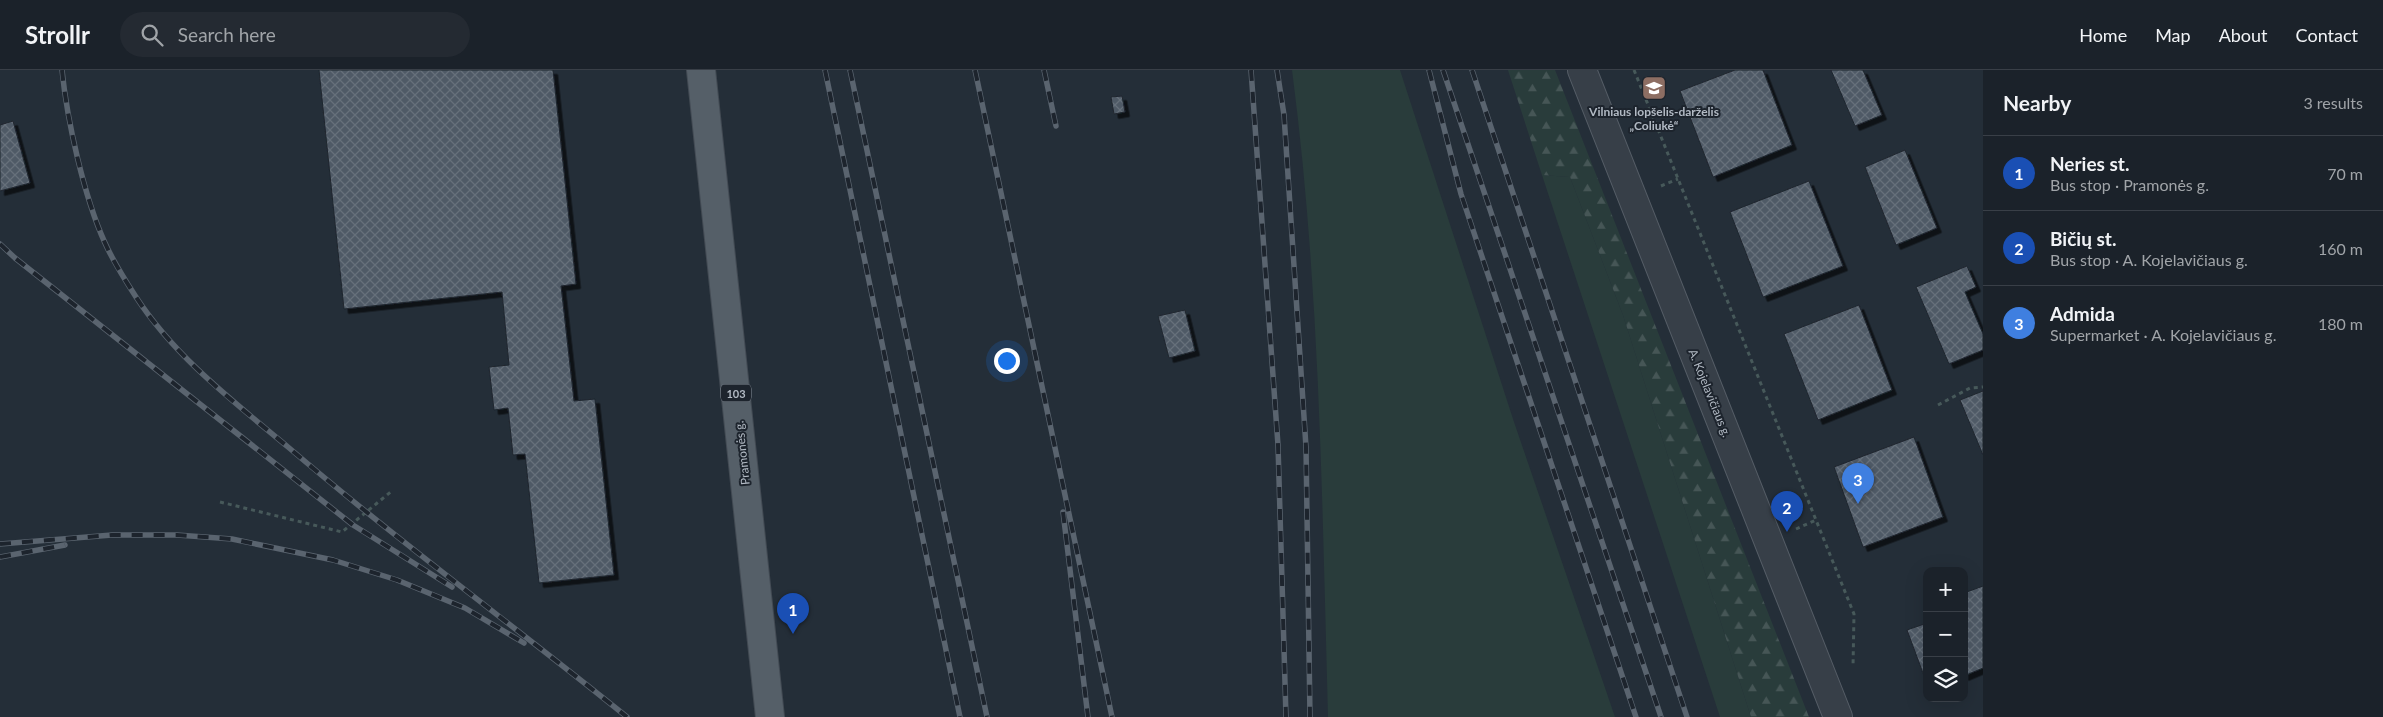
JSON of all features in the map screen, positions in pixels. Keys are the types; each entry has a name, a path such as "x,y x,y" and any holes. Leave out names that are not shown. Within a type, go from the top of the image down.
{"main road":[{"name":"Pramonės g.","path":"701,70 770,717"}],"street":[{"name":"A. Kojelavičiaus g.","path":"1582,70 1838,717"}],"path":[{"path":"1634,70 1854,614 1853,670"},
{"path":"1938,405 1970,388 1983,387"},
{"path":"220,502 342,532 393,490"}],"green space":[{"path":"1292,70 1400,70 1514,422 1615,717 1328,717 1314,312 1309,231"},
{"path":"1508,70 1555,70 1809,717 1751,717 1623,315 1570,177 1542,175"},
{"path":"1542,175 1570,177 1623,315 1751,717 1720,717"}],"building":[{"path":"319,70 553,70 576,284 561,286 574,401 595,399 614,575 539,583 525,454 513,455 508,408 494,410 489,367 509,365 502,292 344,309"},
{"path":"1735,70 1763,70 1792,145 1713,177 1680,91"},
{"path":"1831,70 1863,70 1882,115 1855,126"},
{"path":"1122,96 1125,112 1114,114 1111,97"},
{"path":"13,121 30,183 0,191 0,125"},
{"path":"1905,150 1937,228 1896,245 1865,167"},
{"path":"1809,181 1843,266 1763,297 1730,212"},
{"path":"1967,266 1976,287 1965,292 1983,334 1983,350 1949,364 1916,287"},
{"path":"1859,305 1892,390 1818,420 1784,334"},
{"path":"1185,310 1195,351 1169,358 1158,316"},
{"path":"1983,391 1983,455 1960,400"},
{"path":"1914,437 1943,517 1863,547 1834,467"},
{"path":"1983,586 1983,668 1968,674 1968,612 1968,592"},
{"path":"1923,624 1923,673 1907,630"}],"railway":[{"path":"62,70 68,112 83,181 97,224 108,250 123,277 152,319 169,339 226,396 330,482 627,717"},
{"path":"825,70 960,717"},
{"path":"850,70 987,717"},
{"path":"975,70 1112,717"},
{"path":"1044,70 1056,126"},
{"path":"1251,70 1278,445 1286,717"},
{"path":"1277,70 1284,115 1306,447 1310,717"},
{"path":"1429,70 1461,194 1636,717"},
{"path":"1443,70 1661,717"},
{"path":"1472,70 1687,717"},
{"path":"0,244 15,258 353,525 452,587"},
{"path":"1063,512 1088,717"},
{"path":"0,544 112,535 177,535 232,539 333,560 397,580 465,608 524,643"},
{"path":"0,557 65,545"}],"place":[{"name":"Vilniaus lopšelis-darželis „Coliukė“","path":"1654,88"},
{"name":"Admida","path":"1858,504"},
{"name":"Bičių st.","path":"1787,532"},
{"name":"Neries st.","path":"793,634"}]}
